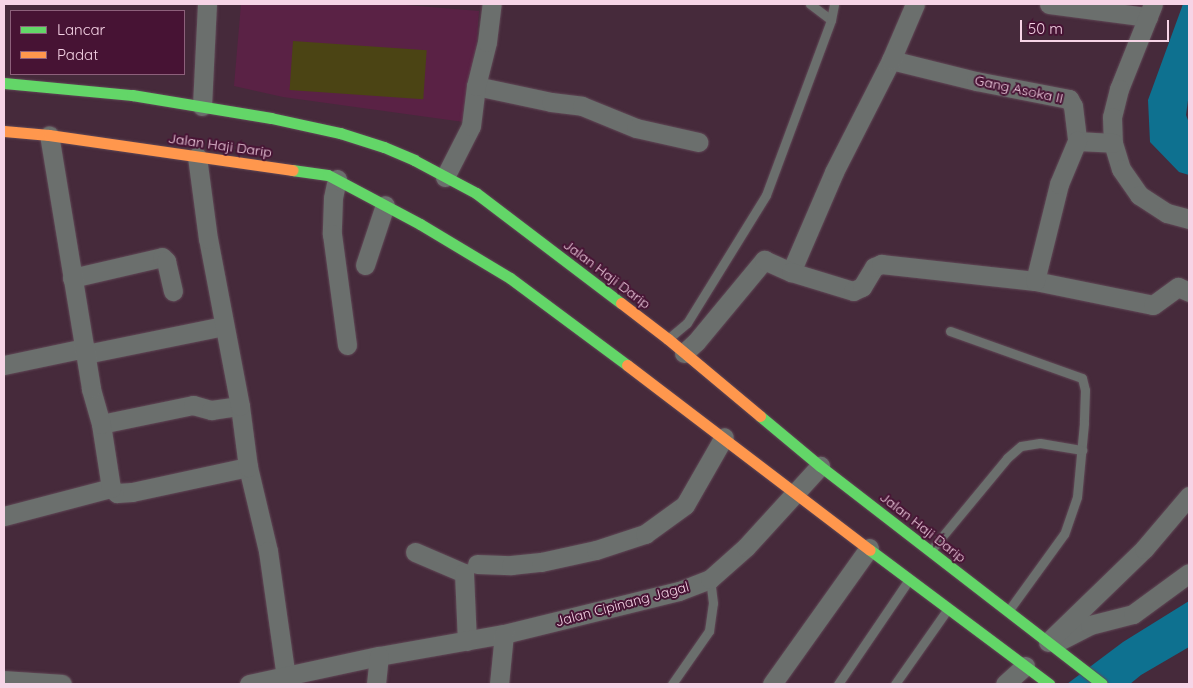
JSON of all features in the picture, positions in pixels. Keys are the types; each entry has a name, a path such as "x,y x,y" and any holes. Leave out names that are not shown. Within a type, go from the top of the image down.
{"main road":[{"name":"Jalan Haji Darip","path":"4,83 77,81 340,133 384,147 414,160 476,193 668,339 865,506 930,551 1102,684"},
{"name":"Jalan Haji Darip","path":"4,131 49,135 328,175 337,179 510,278 724,437 795,493 848,528 869,548 1048,683"}],"street":[{"path":"202,106 207,4"},
{"path":"445,177 468,136 476,86 487,42 492,4"},
{"path":"791,272 834,172 891,60 915,4"},
{"path":"1049,4 1150,10 1120,89 1112,117 1112,143 1122,169 1139,195 1167,213 1189,218"},
{"name":"Gang Asoka II","path":"891,60 976,81 1069,99 1073,106 1077,141"},
{"path":"476,86 551,102 582,106 636,128 698,142"},
{"path":"49,135 91,388 101,424 111,488 117,493 132,492 248,467"},
{"path":"1035,281 1059,184 1077,141 1112,143"},
{"path":"197,157 208,239 240,406 248,467 268,551 291,679"},
{"path":"337,179 333,198 332,234 347,345"},
{"path":"365,265 385,205"},
{"path":"72,278 162,256 166,262 173,291"},
{"path":"684,352 696,342 763,261 791,272 853,291 862,287 874,267 881,264 1035,281 1154,305 1178,287 1189,292"},
{"path":"4,365 224,326"},
{"path":"101,424 193,405 211,410 240,406"},
{"path":"477,564 511,565 541,562 596,550 645,534 685,505 724,437"},
{"name":"Jalan Cipinang Jagal","path":"249,684 291,679 379,656 504,634 679,591 710,579 746,547 820,466"},
{"path":"4,516 111,488"},
{"path":"1050,644 1144,549 1189,496"},
{"path":"772,684 869,548"},
{"path":"415,552 464,573 466,642"},
{"path":"1050,644 1090,625 1133,614 1189,573"},
{"path":"499,684 504,634"},
{"path":"376,684 379,656"},
{"path":"1005,684 1025,666"},
{"path":"4,680 62,684"}],"lane":[{"path":"810,4 831,20"},
{"path":"668,339 687,323 766,195 831,20 834,4"},
{"path":"950,331 1082,378 1085,390 1077,497 1064,534 1008,612"},
{"path":"930,551 1007,458 1021,446 1040,443 1082,450"},
{"path":"672,684 709,631 713,603 710,579"},
{"path":"838,684 909,579"},
{"path":"894,684 948,608"}],"shaded area":[{"path":"241,4 394,4 479,11 471,123 283,97 234,86"},
{"path":"293,41 427,50 423,99 290,90"}],"water":[{"path":"1183,4 1189,4 1189,93 1186,115 1189,123 1189,175 1179,172 1150,142 1148,100"},
{"path":"1189,601 1189,647 1141,675 1130,684 1067,684 1123,642"}],"traffic: fast":[{"path":"4,83 132,95 271,118 340,133 384,147 414,160 476,193 621,303"},
{"path":"292,170 328,175 420,224 510,278 627,365"},
{"path":"760,416 820,466 1102,684"},
{"path":"870,550 1049,684"}],"traffic: slow":[{"path":"4,131 49,135 292,170"},
{"path":"621,303 668,339 760,416"},
{"path":"627,365 870,550"}]}
